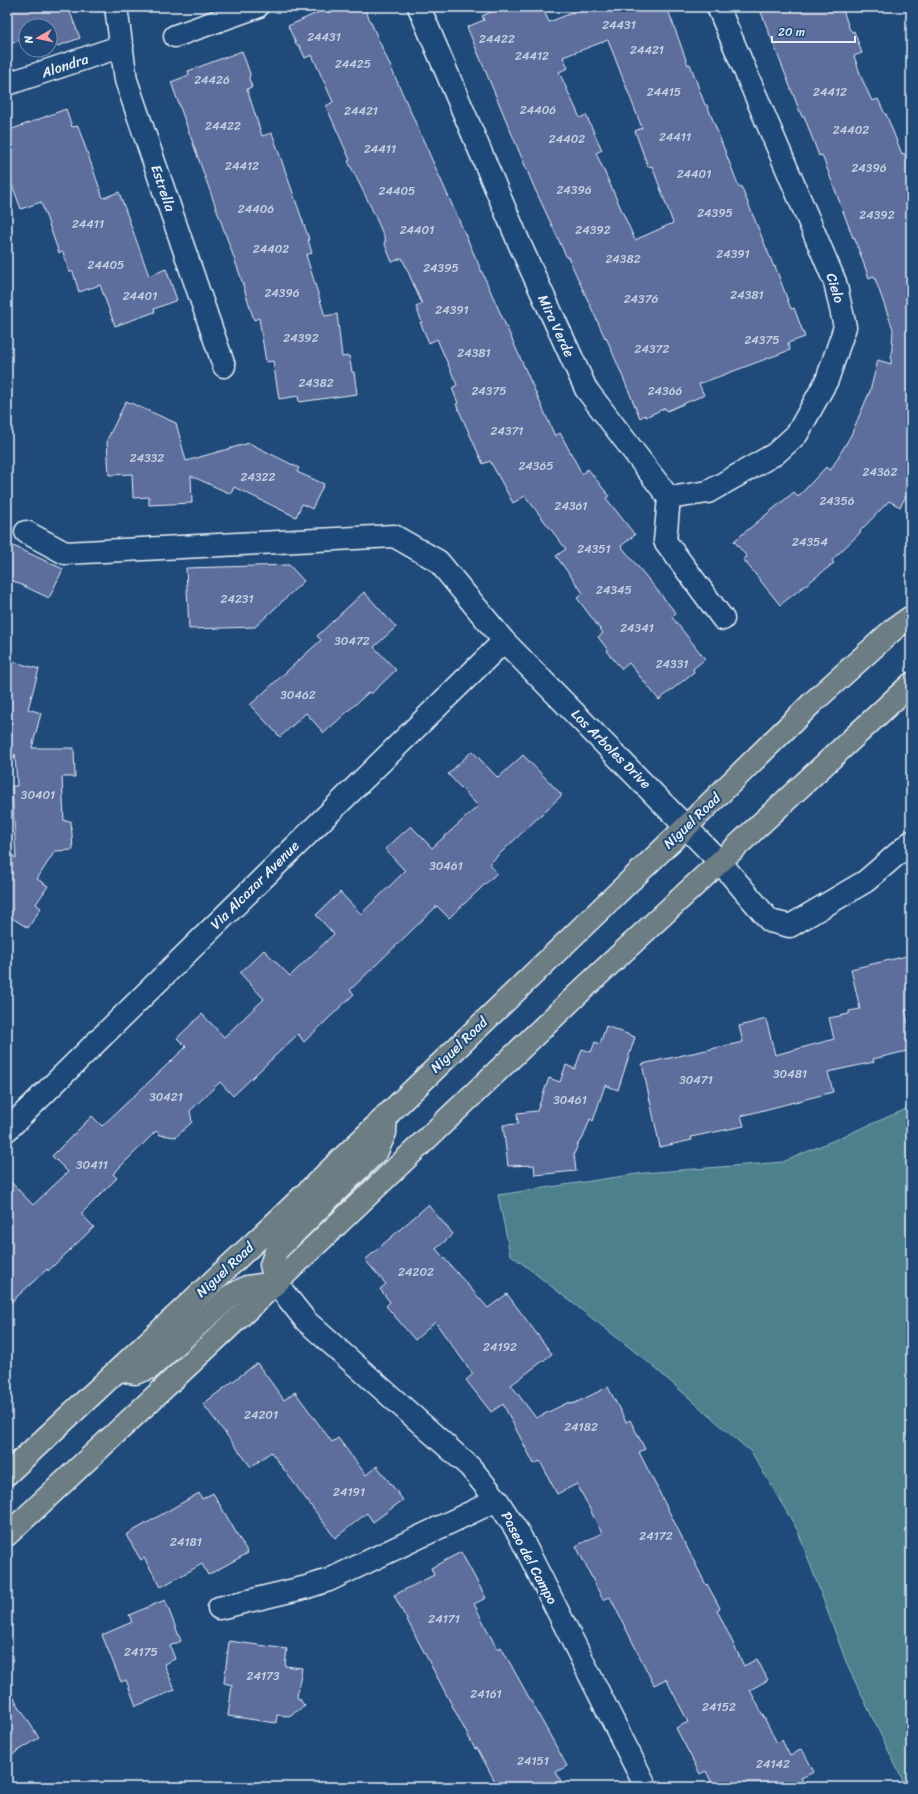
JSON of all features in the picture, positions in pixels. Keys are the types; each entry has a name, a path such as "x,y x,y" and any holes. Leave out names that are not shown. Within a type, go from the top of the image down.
{"main road":[{"name":"Niguel Road","path":"7,1474 272,1226 686,827 812,703 895,628 911,618"},
{"path":"7,1535 276,1283 576,996 911,684"},
{"path":"276,1283 271,1265 276,1251 377,1151 385,1133 386,1115"},
{"path":"119,1370 135,1373 150,1368 230,1296 247,1288 276,1283"}],"street":[{"name":"Estrella","path":"116,7 126,80 224,366"},
{"path":"175,36 257,7"},
{"name":"Mira Verde","path":"419,7 520,245 586,389 669,498"},
{"name":"Cielo","path":"669,498 708,492 775,454 797,434 827,380 845,327 835,282 718,7"},
{"name":"Alondra","path":"7,84 122,46"},
{"path":"669,498 665,542 723,619"},
{"name":"Los Arboles Drive","path":"26,532 65,553 394,536 438,561 504,641 720,862 770,921 790,926 866,881 911,842"},
{"name":"Via Alcazar Avenue","path":"7,1130 504,641"},
{"name":"Paseo del Campo","path":"276,1283 306,1320 470,1467 497,1500 519,1534 646,1787"},
{"path":"219,1608 307,1587 329,1580 497,1500"}],"green space":[{"path":"911,1107 911,1787 906,1787 848,1667 798,1531 752,1453 648,1362 510,1254 498,1195 644,1173 783,1162"}],"building":[{"path":"7,7 68,7 80,38 58,46 58,18 18,18 18,41 7,45"},
{"path":"330,7 364,7 555,436 560,433 582,474 588,469 609,496 606,498 635,535 621,546 676,613 672,617 705,659 693,669 694,672 659,700 629,663 622,669 607,652 608,650 598,637 603,633 577,598 583,593 556,556 566,549 525,496 513,503 490,461 483,464 456,404 458,403 452,388 457,385 437,339 429,343 420,322 422,322 416,307 422,304 402,258 392,262 384,242 386,241 348,161 350,160 326,106 333,102 312,55 305,58 299,45 297,46 288,26"},
{"path":"502,7 542,7 549,22 587,7 667,7 688,65 690,64 705,105 707,105 739,187 741,186 774,267 775,266 791,309 794,308 805,337 788,343 790,350 699,384 704,395 667,411 665,408 646,417 645,415 640,418 606,337 605,338 534,187 467,27 484,20 482,16","holes":["608,40 642,128 635,131 648,167 652,166 673,223 635,240 596,153 602,150 586,115 580,118 559,72 568,68 563,57"]},
{"path":"759,7 842,7 849,28 852,32 854,31 862,53 854,56 862,79 872,101 878,99 886,114 902,154 904,153 911,170 911,487 900,507 889,501 860,531 861,532 834,558 832,561 834,563 780,605 743,559 747,557 734,541 794,492 798,497 826,467 830,471 851,435 870,391 878,360 891,364 893,329 874,276 869,278 822,155 819,156 804,116 802,117"},
{"path":"242,51 250,74 249,79 252,87 247,89 262,136 272,133 309,239 312,253 306,255 325,316 337,314 342,357 349,356 352,372 354,372 357,394 299,402 298,396 279,399 273,361 266,362 259,318 254,320 239,272 171,82 189,75 188,71"},
{"path":"66,109 72,127 78,126 103,198 119,192 149,276 166,269 177,300 154,309 155,312 115,326 100,285 79,292 73,272 69,272 63,252 59,253 41,202 21,209 7,171 7,131"},
{"path":"126,401 176,423 186,461 249,443 299,468 297,472 324,484 312,509 302,504 296,517 234,487 231,494 191,476 192,503 149,505 149,497 133,498 132,474 109,475 107,440"},
{"path":"7,543 63,569 49,598 7,578"},
{"path":"289,565 304,581 255,627 189,629 186,568"},
{"path":"364,592 396,627 374,647 396,670 371,694 369,692 324,733 306,713 280,737 250,705 321,640 317,636"},
{"path":"7,660 39,669 28,709 41,713 32,748 74,748 75,777 62,777 64,821 71,821 73,850 55,851 37,879 48,886 36,904 41,908 28,928 7,915 7,852 16,858 12,786 17,786 15,754 14,759 7,758"},
{"path":"472,751 498,778 523,755 562,795 489,864 497,873 449,918 437,906 350,990 354,994 304,1042 298,1034 233,1096 220,1082 190,1111 192,1122 176,1137 160,1135 156,1131 113,1174 117,1178 81,1214 94,1227 48,1271 47,1269 7,1306 7,1178 33,1205 68,1172 52,1156 92,1116 102,1126 186,1047 177,1038 202,1014 224,1037 264,999 240,973 264,950 290,976 334,934 316,915 340,892 361,914 405,871 385,849 411,826 432,848 478,806 448,774"},
{"path":"911,955 911,1010 905,1010 911,1036 911,1050 873,1059 874,1062 828,1072 833,1092 741,1116 744,1126 691,1137 692,1140 660,1147 642,1064 743,1042 739,1026 766,1019 775,1055 834,1039 829,1018 849,1014 849,1011 860,1009 851,969"},
{"path":"606,1026 635,1037 618,1090 605,1085 593,1121 590,1119 583,1138 579,1142 574,1154 576,1171 535,1175 534,1165 508,1166 503,1125 518,1124 517,1113 537,1111 549,1078 560,1082 566,1065 575,1069 582,1049 591,1052 595,1042 600,1044"},
{"path":"428,1205 453,1234 436,1249 488,1308 507,1294 552,1354 511,1385 536,1418 569,1402 570,1404 575,1403 608,1387 626,1422 630,1420 645,1449 639,1452 706,1585 707,1584 720,1608 717,1610 744,1666 757,1659 768,1680 750,1690 777,1743 782,1740 790,1756 802,1749 814,1772 801,1778 806,1787 714,1787 706,1771 700,1774 676,1728 688,1722 666,1679 654,1685 610,1597 603,1600 576,1546 602,1533 577,1484 557,1494 540,1461 534,1464 503,1404 491,1412 466,1380 473,1374 435,1322 415,1340 386,1306 390,1302 380,1289 386,1284 365,1260"},
{"path":"257,1363 284,1400 295,1392 332,1442 338,1438 366,1475 377,1466 403,1500 373,1522 367,1513 335,1538 271,1452 251,1467 203,1404"},
{"path":"199,1493 202,1499 213,1493 248,1553 208,1575 202,1564 161,1587 144,1558 141,1560 126,1535"},
{"path":"461,1552 486,1598 474,1604 497,1649 501,1647 567,1766 556,1772 564,1787 498,1787 477,1748 475,1749 394,1595 434,1575 431,1568"},
{"path":"165,1600 181,1641 170,1646 175,1659 164,1664 175,1690 136,1706 126,1680 121,1682 102,1635 132,1622 129,1615"},
{"path":"229,1641 287,1649 285,1666 302,1668 297,1697 305,1706 289,1716 277,1715 276,1723 228,1716 232,1685 224,1683"},
{"path":"7,1687 39,1738 7,1758"}]}
